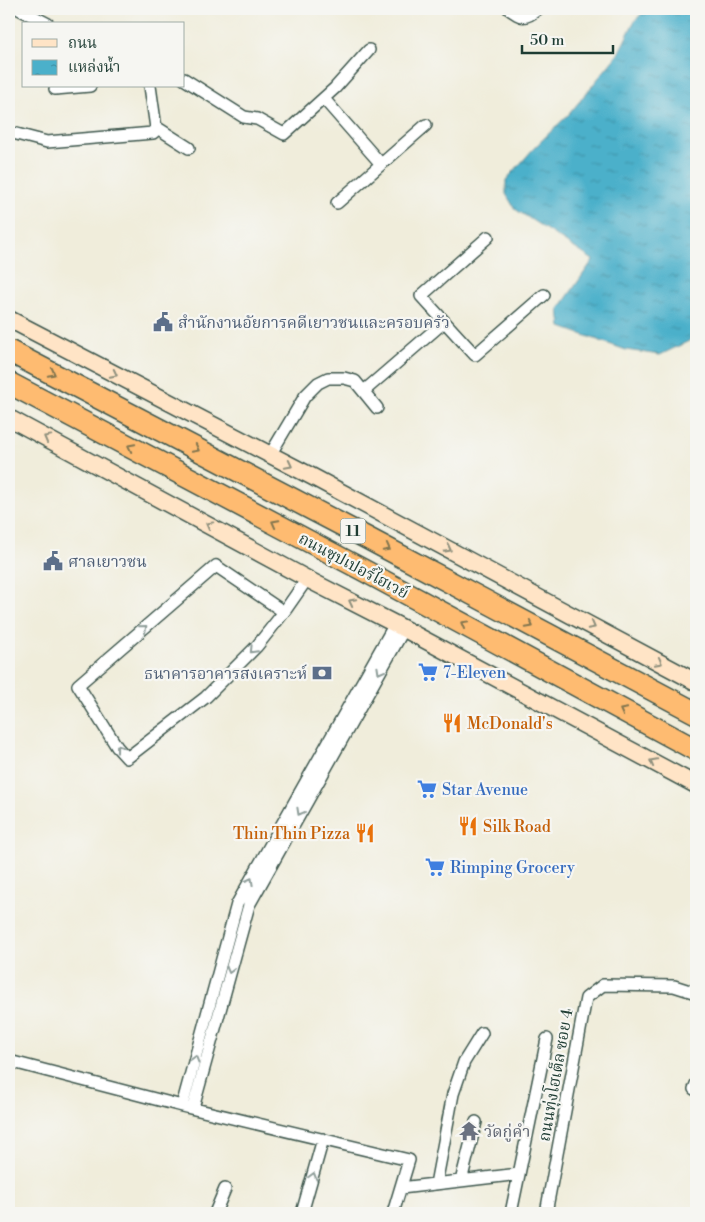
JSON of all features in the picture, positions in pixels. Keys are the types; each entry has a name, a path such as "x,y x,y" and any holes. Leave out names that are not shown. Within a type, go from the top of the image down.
{"highway":[{"name":"ถนนซุปเปอร์ไฮเวย์","path":"9,351 385,547 696,713"},
{"name":"ถนนซุปเปอร์ไฮเวย์","path":"9,383 355,565 696,750"}],"main road":[{"path":"9,319 270,455 696,682"},
{"path":"9,418 696,785"}],"street":[{"path":"19,9 44,22"},
{"path":"509,9 518,16 524,17 530,16 538,9"},
{"path":"185,80 244,117 257,119 284,134 336,88 370,50"},
{"path":"55,89 67,88"},
{"path":"9,132 47,142 152,133 156,127 150,88"},
{"path":"324,99 381,164"},
{"path":"337,203 426,125"},
{"path":"156,127 189,148"},
{"path":"488,237 421,296 475,355 544,295"},
{"path":"364,391 444,322"},
{"path":"270,455 305,396 318,383 328,378 344,378 355,381 378,408"},
{"path":"284,612 216,566 78,685 117,747 127,758 206,697 257,646 284,612 308,579"},
{"path":"188,1107 234,936 237,904 331,747 349,727 400,626"},
{"name":"ถนนทุ่งโฮเต็ล ซอย 4","path":"546,1213 586,998 603,985 674,986 696,993"},
{"path":"436,1184 453,1094 464,1062 482,1033"},
{"path":"511,1213 547,1039"},
{"path":"9,1062 409,1160 394,1213"},
{"path":"461,1181 476,1122"},
{"path":"302,1213 324,1139"},
{"path":"401,1188 519,1174"},
{"path":"214,1213 225,1189"}],"water":[{"path":"646,9 696,9 696,331 689,341 660,355 626,350 561,327 559,309 593,260 515,209 506,194 506,180 534,148 570,113 618,54 634,22"}],"place":[{"name":"สำนักงานอัยการคดีเยาวชนและครอบครัว","path":"163,322"},
{"name":"ศาลเยาวชน","path":"53,561"},
{"name":"7-Eleven","path":"428,672"},
{"name":"ธนาคารอาคารสงเคราะห์","path":"322,673"},
{"name":"McDonald's","path":"452,723"},
{"name":"Star Avenue","path":"427,789"},
{"name":"Silk Road","path":"468,826"},
{"name":"Thin Thin Pizza","path":"365,833"},
{"name":"Rimping Grocery","path":"435,867"},
{"name":"วัดกู่คำ","path":"469,1131"}]}
